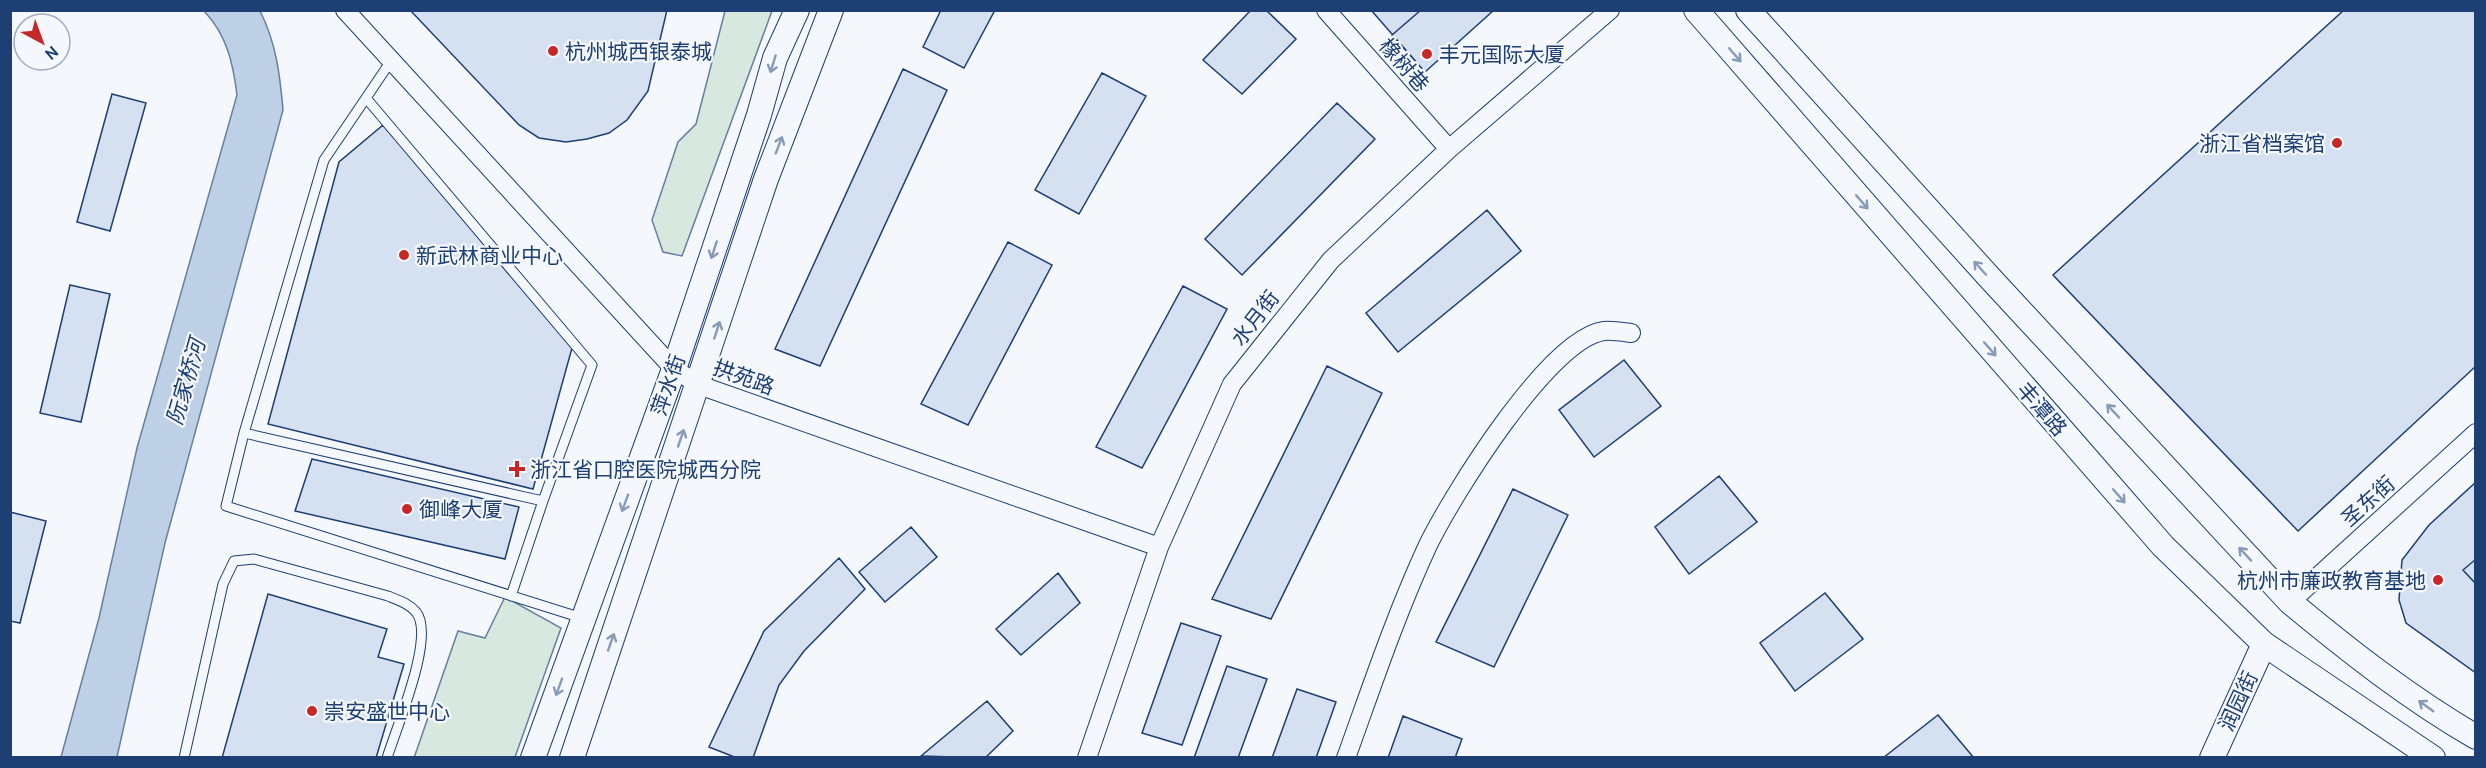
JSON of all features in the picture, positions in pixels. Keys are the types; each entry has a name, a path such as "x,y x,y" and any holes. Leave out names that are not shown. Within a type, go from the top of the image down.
{"main road":[{"name":"萍水街","path":"533,758 674,369 759,115 775,58 797,10"},
{"name":"萍水街","path":"572,758 699,386 766,179 831,10"},
{"name":"丰潭路","path":"1696,10 2163,546 2264,644 2433,758"},
{"path":"1748,10 1989,277 2290,602 2345,647 2428,708 2475,737"},
{"name":"润园街","path":"2212,758 2264,644"}],"street":[{"name":"拱苑路","path":"345,10 674,369 699,386 1159,547"},
{"name":"橡树巷","path":"1326,10 1449,149"},
{"name":"水月街","path":"1087,758 1159,547 1232,384 1331,260 1449,149 1610,10"},
{"path":"1346,758 1397,616 1430,543 1493,437 1542,373 1574,345 1603,331 1631,333"},
{"name":"圣东街","path":"2290,602 2475,433"}],"lane":[{"path":"391,60 324,160 244,433 226,506 582,618"},
{"path":"366,98 592,365 510,596"},
{"path":"244,433 543,501"},
{"path":"184,758 223,584 234,561 254,559 388,596 406,603 417,613 423,631 420,654 387,758"}],"shaded area":[{"path":"725,11 772,11 682,256 663,252 652,220 678,142 696,124"},
{"path":"505,597 561,628 515,757 414,758 458,631 485,638"}],"water":[{"name":"阮家桥河","path":"204,11 260,11 270,35 276,59 283,110 165,543 117,757 61,757 99,618 137,448 237,95 228,50 212,20"}],"building":[{"name":"杭州城西银泰城","path":"410,10 667,10 648,91 627,120 609,133 566,142 539,138 519,125"},
{"path":"941,10 995,10 964,68 923,47"},
{"path":"1251,10 1266,10 1296,39 1242,94 1203,60"},
{"name":"丰元国际大厦","path":"1371,10 1494,10 1425,72"},
{"name":"丰元国际大厦","path":"1421,10 1494,10 1425,72 1392,35"},
{"name":"浙江省档案馆","path":"2344,10 2476,10 2476,366 2298,531 2053,275"},
{"path":"903,69 947,90 820,366 775,349"},
{"path":"1102,73 1146,96 1079,214 1035,190"},
{"path":"112,94 146,103 110,231 77,222"},
{"path":"1337,103 1375,139 1242,275 1205,239"},
{"name":"新武林商业中心","path":"383,125 572,348 533,489 268,424 339,162"},
{"path":"1487,210 1521,251 1398,352 1366,313"},
{"path":"1008,242 1052,265 968,425 921,404"},
{"path":"70,285 110,294 81,422 40,413"},
{"path":"1183,286 1227,309 1142,468 1096,447"},
{"path":"1624,360 1661,406 1594,457 1559,410"},
{"path":"1327,366 1382,393 1271,619 1212,599"},
{"name":"御峰大厦","path":"312,459 519,507 505,559 295,511"},
{"path":"1719,476 1757,522 1689,574 1655,527"},
{"name":"杭州市廉政教育基地","path":"2476,482 2476,673 2406,623 2399,600 2402,560 2429,525"},
{"path":"1513,489 1568,515 1494,667 1436,642"},
{"path":"10,512 46,521 20,623 10,621"},
{"path":"911,527 937,557 885,602 859,572"},
{"path":"839,558 865,589 804,651 779,685 753,758 737,758 709,747 764,631"},
{"path":"2476,559 2476,584 2463,570"},
{"path":"1058,573 1080,603 1021,655 996,629"},
{"path":"1825,593 1863,639 1795,691 1760,643"},
{"name":"崇安盛世中心","path":"268,594 387,629 378,657 404,664 376,758 222,758"},
{"path":"1181,623 1221,636 1182,745 1142,733"},
{"path":"1227,666 1267,679 1238,758 1194,758"},
{"path":"1297,689 1336,702 1316,758 1272,758"},
{"path":"987,701 1013,731 985,758 921,756"},
{"path":"1938,715 1974,758 1883,758"},
{"path":"1403,716 1462,739 1455,758 1388,758"}],"place":[{"name":"杭州城西银泰城","path":"553,51"},
{"name":"丰元国际大厦","path":"1427,54"},
{"name":"浙江省档案馆","path":"2337,143"},
{"name":"新武林商业中心","path":"404,255"},
{"name":"浙江省口腔医院城西分院","path":"517,469"},
{"name":"御峰大厦","path":"407,509"},
{"name":"杭州市廉政教育基地","path":"2438,580"},
{"name":"崇安盛世中心","path":"312,711"}]}
